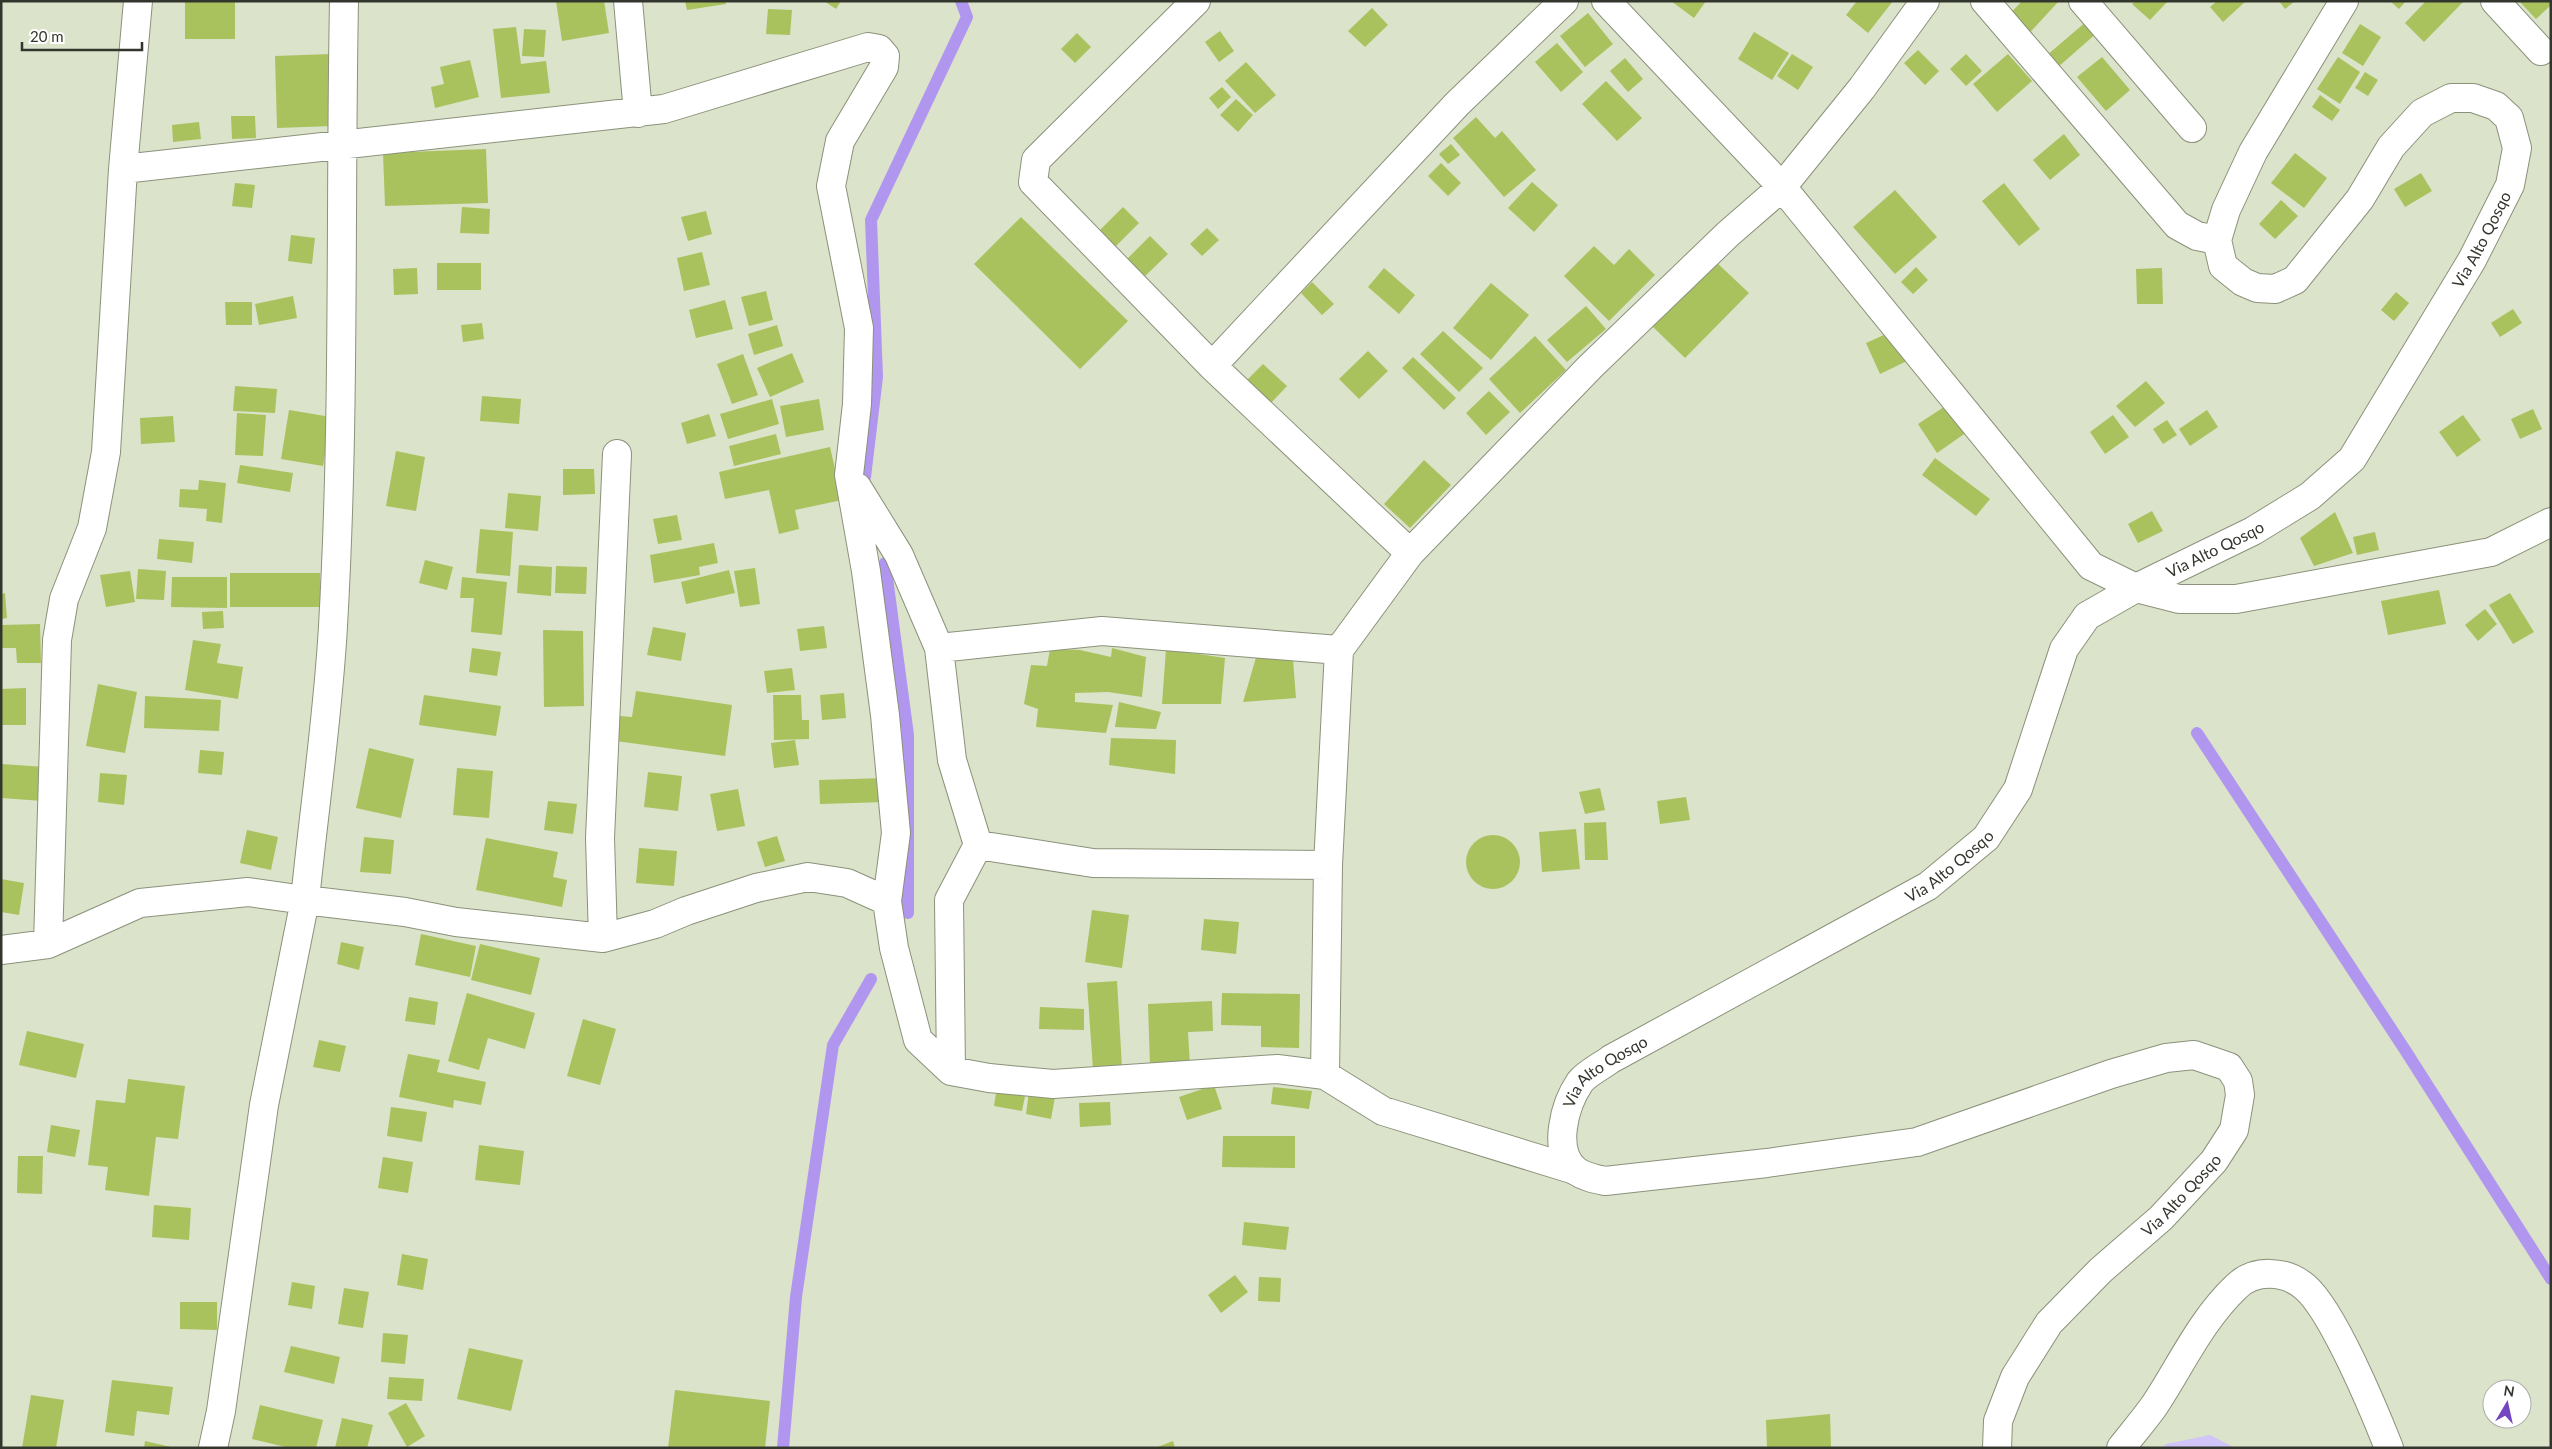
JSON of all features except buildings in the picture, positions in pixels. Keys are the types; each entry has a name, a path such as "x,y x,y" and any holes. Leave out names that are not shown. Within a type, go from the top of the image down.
{"street":[{"path":"48,944 57,640 64,598 92,528 106,452 123,169 138,1"},
{"path":"212,1448 220,1411 264,1105 305,900 333,628 342,414 341,145 344,1"},
{"path":"628,1 638,113"},
{"path":"1196,1 1036,160 1033,182 1212,366 1410,554"},
{"path":"1212,366 1457,104 1564,1"},
{"path":"1606,1 1782,187 2091,566 2136,588 2179,599 2236,598 2490,552 2551,522"},
{"path":"1325,1075 1328,865 1339,650 1410,554 1590,367 1728,234 1782,187 1862,88 1924,1"},
{"path":"1985,1 2177,225 2197,236 2217,240"},
{"path":"2082,1 2192,128"},
{"name":"Via Alto Qosqo","path":"1998,1448 1998,1421 2015,1377 2050,1323 2101,1270 2160,1218 2214,1161 2234,1130 2240,1096 2238,1081 2229,1067 2194,1055 2166,1058 2111,1074 1917,1142 1767,1164 1605,1181 1586,1176 1575,1170 1564,1151 1562,1134 1565,1113 1581,1080 1611,1059 1928,886 1986,838 2018,789 2064,649 2087,616 2136,588 2253,531 2310,496 2352,459 2472,260 2510,185 2516,148 2509,118 2496,106 2473,98 2451,98 2422,113 2391,147 2360,199 2295,280 2275,289 2257,288 2242,282 2223,266 2217,240 2226,210 2253,152 2344,1"},
{"path":"2495,1 2541,51"},
{"path":"123,169 664,109 868,47 879,50 885,56 884,67 840,141 831,186 859,328 857,404 849,475 866,571 883,696 896,833 887,901 894,948 918,1040 951,1071 989,1078 1053,1084 1277,1069 1325,1075 1383,1111 1575,1170"},
{"path":"603,938 600,838 617,454"},
{"path":"849,475 899,555 939,648 952,760 978,845 949,900 951,1071"},
{"path":"939,648 1102,632 1339,650"},
{"path":"978,845 1093,863 1328,865"},
{"path":"1,950 48,944 140,903 248,892 405,912 456,922 603,938 655,924 686,911 756,888 808,877 847,883 887,901"},
{"path":"2121,1448 2153,1407 2215,1312 2236,1286 2259,1274 2283,1275 2305,1287 2328,1317 2389,1448"}],"shaded area":[{"path":"2210,1435 2235,1448 2163,1448 2166,1444"}],"waterway":[{"path":"865,477 877,377 871,220 967,17 961,1"},
{"path":"885,563 908,735 908,913"},
{"path":"2197,733 2407,1053 2551,1279"},
{"path":"783,1448 796,1297 833,1045 871,979"}]}
